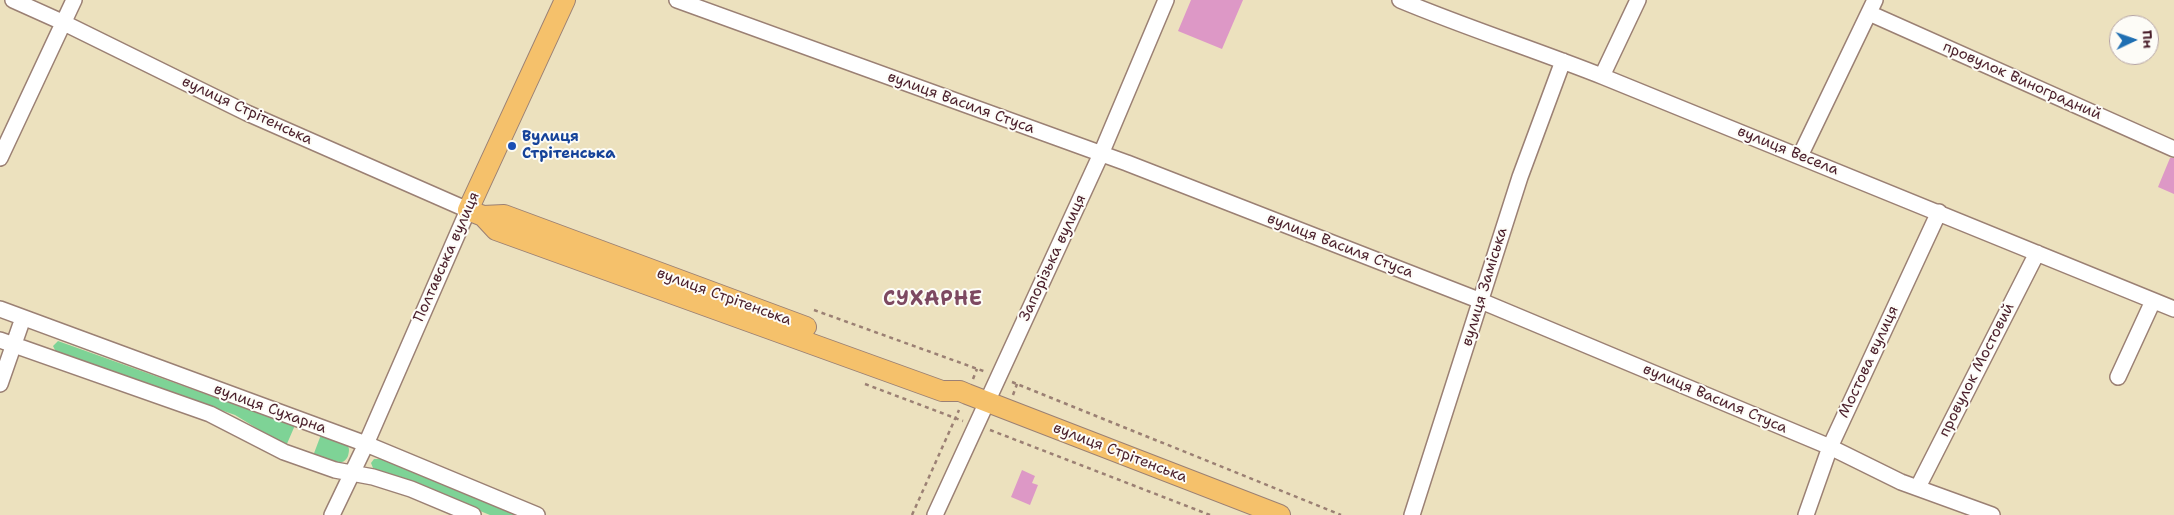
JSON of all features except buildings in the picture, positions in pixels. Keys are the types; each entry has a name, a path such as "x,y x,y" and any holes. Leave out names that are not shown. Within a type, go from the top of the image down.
{"main road":[{"name":"Полтавська вулиця","path":"476,213 565,0"},
{"name":"вулиця Стрітенська","path":"476,213 504,215 946,380 963,392 1280,515"}],"street":[{"name":"вулиця Стрітенська","path":"13,0 247,113 476,213"},
{"path":"0,158 62,22 74,0"},
{"name":"вулиця Василя Стуса","path":"677,0 1101,154 1481,301 1830,447 1876,471 1992,515"},
{"name":"Запорізька вулиця","path":"935,515 1101,154 1166,0"},
{"name":"вулиця Весела","path":"1400,0 1460,25 1602,76 2174,309"},
{"path":"1602,76 1638,0"},
{"path":"1800,156 1872,6"},
{"name":"провулок Виноградний","path":"1872,6 2174,149"},
{"name":"вулиця Заміська","path":"1412,515 1520,177 1563,61"},
{"name":"Мостова вулиця","path":"1806,515 1830,447 1939,212"},
{"name":"Полтавська вулиця","path":"332,515 476,213"},
{"name":"провулок Мостовий","path":"1918,487 2037,253"},
{"path":"2118,377 2154,301"},
{"name":"вулиця Сухарна","path":"0,310 366,444 537,515"},
{"path":"0,384 6,343 23,318"},
{"name":"вулиця Сухарна","path":"6,343 210,414 284,452 335,470 373,477 411,489 473,515"}],"path":[{"path":"997,377 1341,515"},
{"path":"912,515 956,418"},
{"path":"976,426 997,432 1210,515"}],"green space":[{"path":"58,341 239,406 296,423 286,446 235,415 61,354 53,346"},
{"path":"322,432 339,439 349,447 348,456 345,460 337,463 313,456"},
{"path":"374,459 381,459 516,515 490,515 373,468 371,463"}],"place":[{"name":"Вулиця Стрітенська","path":"512,146"}],"district":[{"name":"СУХАРНЕ","path":"933,300"}]}
